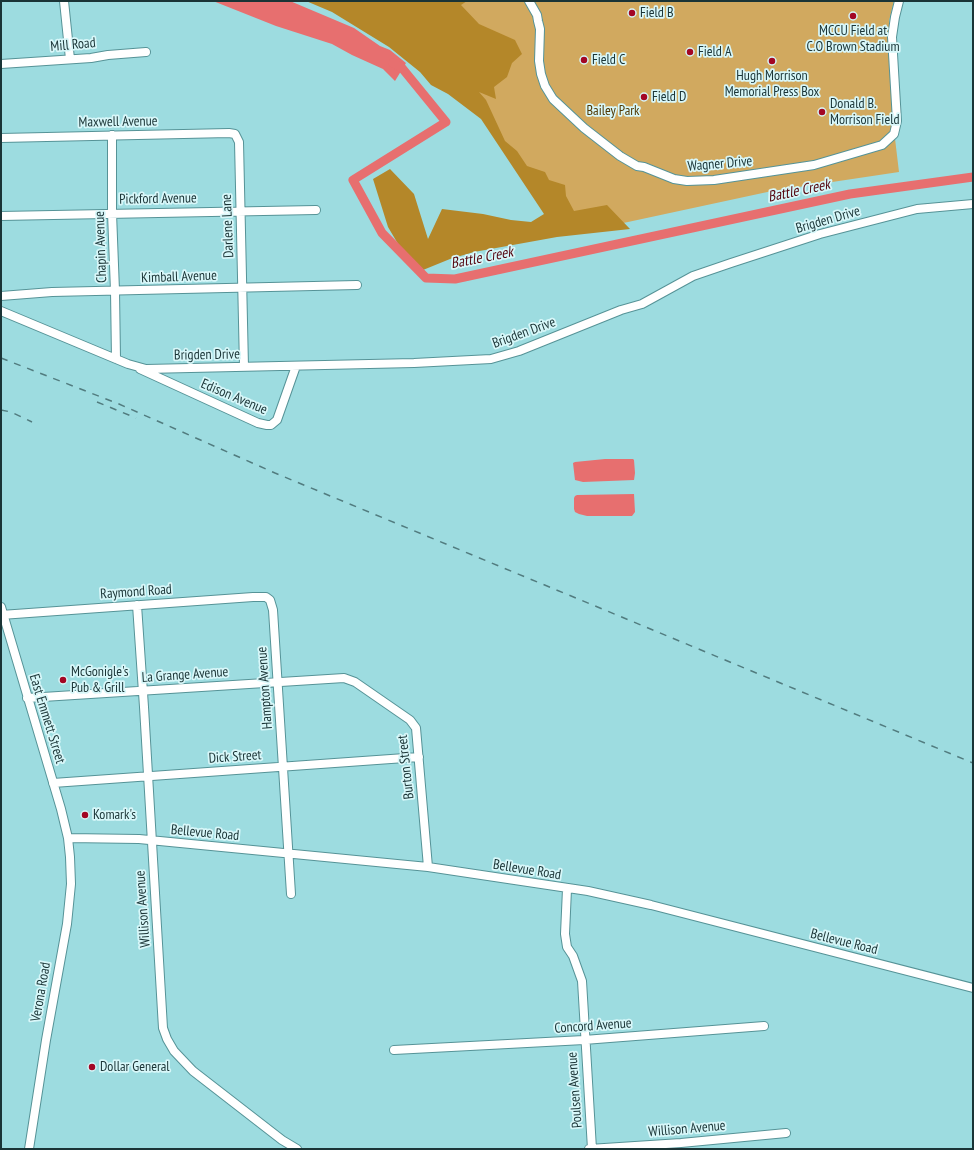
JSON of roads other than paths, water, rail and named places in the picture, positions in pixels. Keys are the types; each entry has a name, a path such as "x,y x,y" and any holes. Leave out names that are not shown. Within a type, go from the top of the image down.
{"street":[{"path":"64,1 70,59"},
{"name":"Wagner Drive","path":"529,1 537,15 539,25 539,61 541,74 545,86 553,99 580,125 620,156 637,166 686,181 714,180 814,165 882,144 894,134 897,121 892,37 899,1"},
{"name":"Mill Road","path":"1,64 91,58 146,52"},
{"name":"Maxwell Avenue","path":"1,138 235,134"},
{"name":"Darlene Lane","path":"235,134 239,142 244,367"},
{"name":"Chapin Avenue","path":"112,136 112,213 116,358"},
{"name":"Brigden Drive","path":"1,311 128,364 146,369 414,363 492,359 518,351 621,310 642,304 693,276 738,260 820,234 917,209 973,204"},
{"name":"Pickford Avenue","path":"1,216 241,210 316,210"},
{"name":"Kimball Avenue","path":"1,296 52,292 115,292 357,285"},
{"name":"Edison Avenue","path":"128,364 258,423 267,425 272,425 277,420 296,366"},
{"name":"Raymond Road","path":"2,612 253,597 266,597 270,600"},
{"name":"Hampton Avenue","path":"270,600 273,610 291,894"},
{"name":"Willison Avenue","path":"137,605 163,1028 174,1051 193,1071 282,1140 297,1149"},
{"name":"East Emmett Street","path":"2,612 53,782 68,838"},
{"name":"La Grange Avenue","path":"27,698 344,678"},
{"name":"Burton Street","path":"344,678 355,682 412,722 416,728 428,867"},
{"name":"Dick Street","path":"53,782 418,757"},
{"name":"Bellevue Road","path":"68,838 118,838 428,867 566,889 588,891 651,905 973,988"},
{"name":"Verona Road","path":"29,1149 46,1040 67,924 71,884 68,838"},
{"name":"Poulsen Avenue","path":"566,889 565,941 582,981 591,1149"},
{"name":"Concord Avenue","path":"394,1050 584,1040 764,1026"},
{"name":"Willison Avenue","path":"591,1149 681,1143 786,1133"}],"waterway":[{"name":"Battle Creek","path":"393,63 402,68 446,122 353,180 382,233 426,278 455,279 850,194 973,177"}],"railway":[{"path":"1,358 119,404 275,473 973,763"},
{"path":"97,402 136,418"},
{"path":"1,410 11,412 32,422"}],"place":[{"name":"Field B","path":"632,13"},
{"name":"MCCU Field at C.O Brown Stadium","path":"853,16"},
{"name":"Field A","path":"690,52"},
{"name":"Field C","path":"584,60"},
{"name":"Hugh Morrison Memorial Press Box","path":"772,61"},
{"name":"Field D","path":"644,97"},
{"name":"Donald B. Morrison Field","path":"822,112"},
{"name":"McGonigle's Pub & Grill","path":"63,680"},
{"name":"Komark's","path":"85,815"},
{"name":"Dollar General","path":"92,1067"}],"park label":[{"name":"Bailey Park","path":"613,111"}]}
